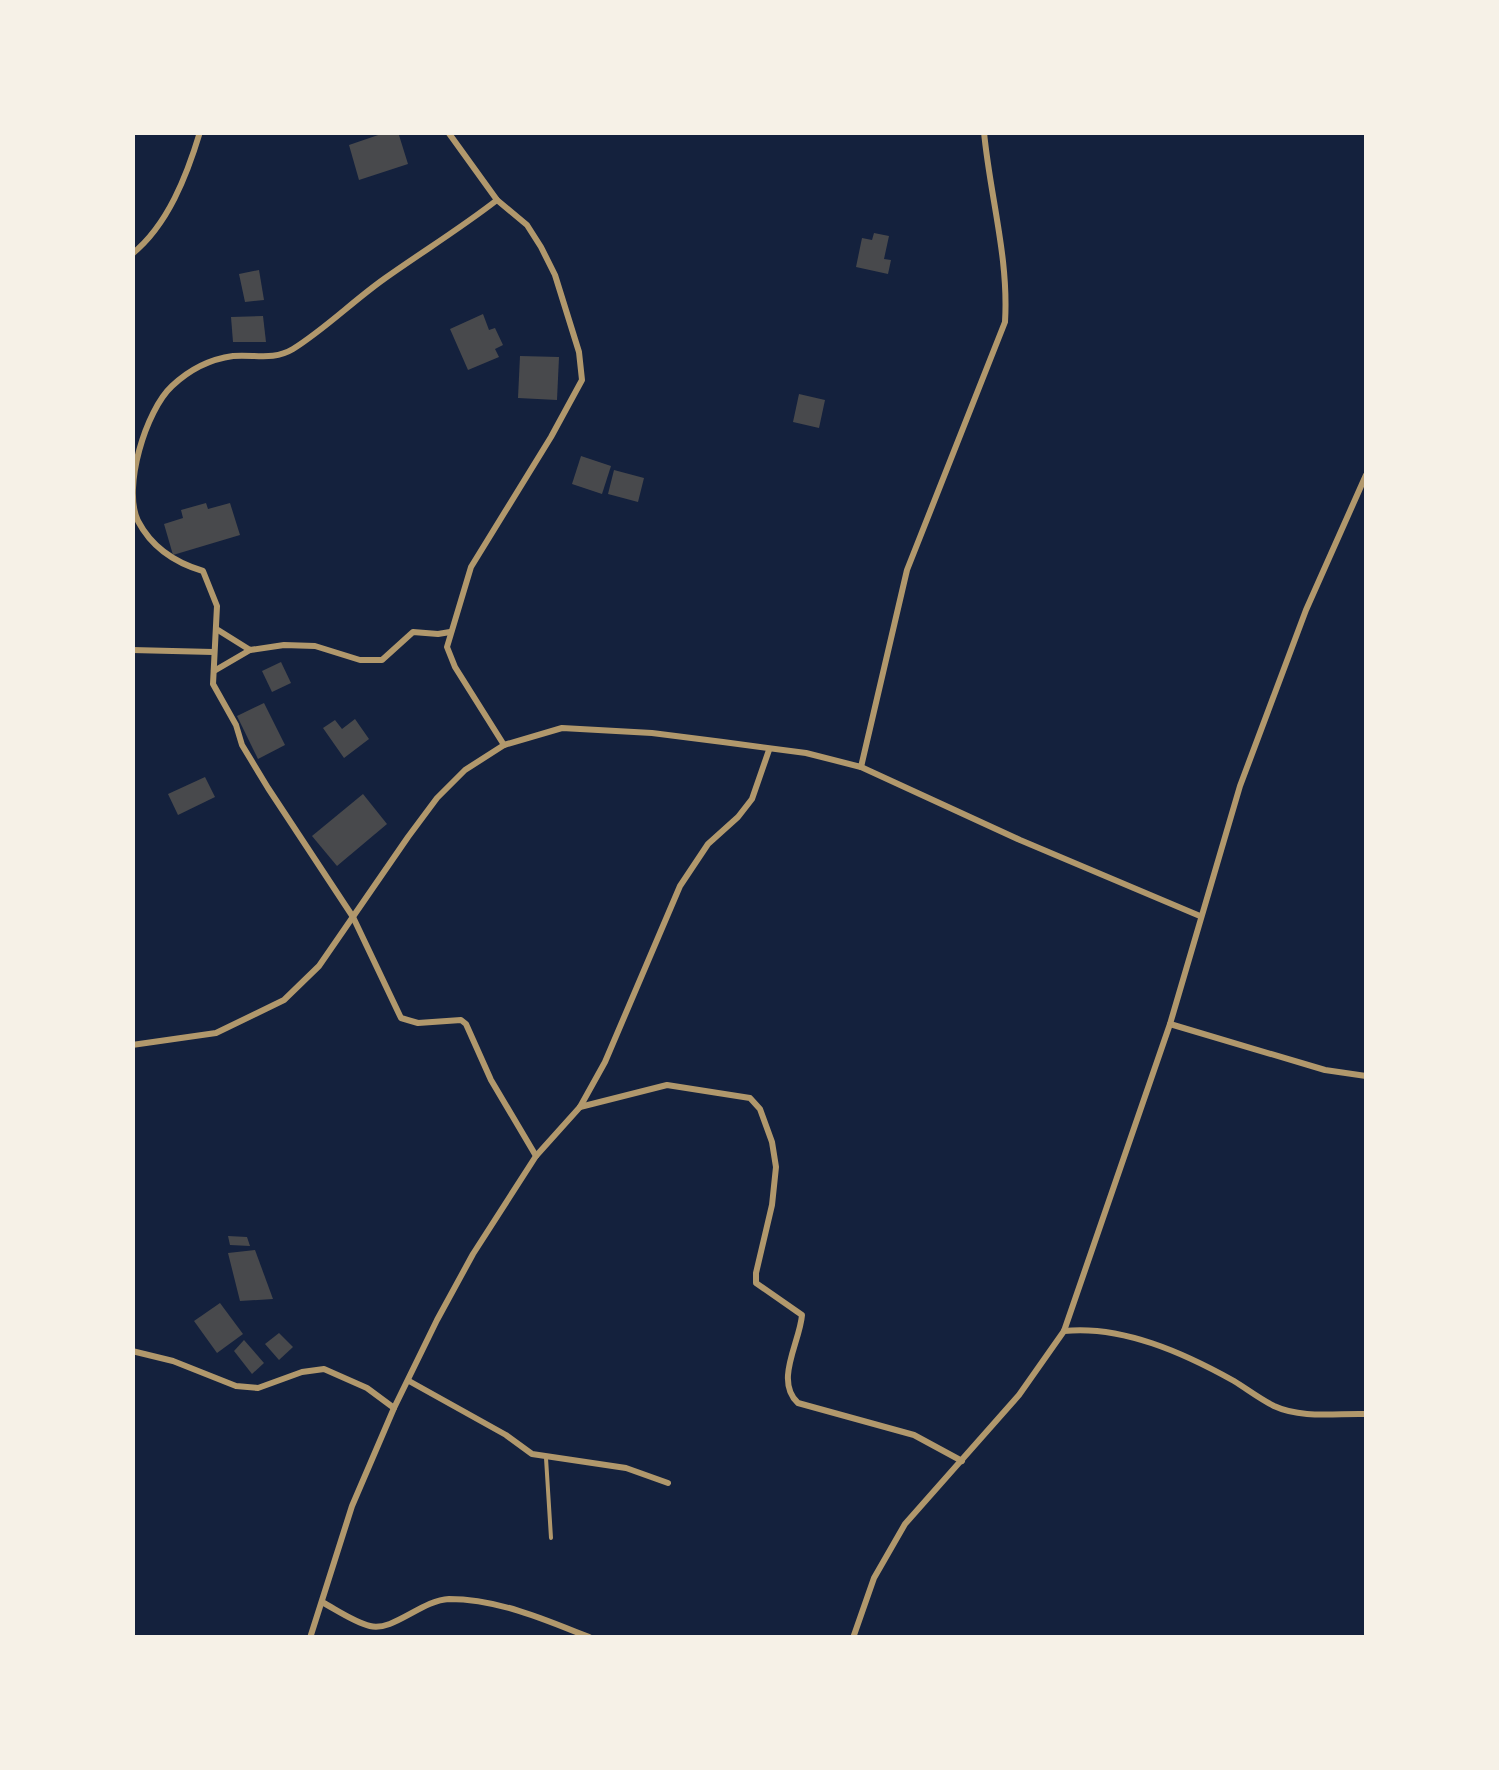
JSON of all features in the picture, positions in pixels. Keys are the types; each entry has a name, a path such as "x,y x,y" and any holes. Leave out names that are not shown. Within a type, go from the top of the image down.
{"street":[{"path":"132,254 149,240 180,190 200,132"},
{"path":"448,132 497,200 527,225 555,275 579,352 582,380 471,568 450,632 447,647 455,667 504,745"},
{"path":"861,766 907,570 1004,322 1000,234 988,177 984,132"},
{"path":"497,200 290,351 264,358 236,356 204,364 172,386 151,414 138,458 133,496 134,520 160,550 180,564 203,572 217,606 214,684 242,745 353,917 401,1018 408,1022 461,1020 466,1024 491,1080 536,1156"},
{"path":"854,1638 874,1578 905,1524 1019,1395 1064,1331 1170,1024 1240,786 1300,628 1362,499 1366,475"},
{"path":"218,630 250,650"},
{"path":"213,672 250,650 284,645 315,646 360,660 382,660 413,632 450,632"},
{"path":"132,650 214,652"},
{"path":"132,1045 216,1033 284,1000 319,966 436,798 464,770 504,745 562,728 652,733 806,753 861,766 1020,840 1200,916"},
{"path":"310,1638 352,1506 394,1408 473,1254 536,1156 580,1107 604,1062 680,886 708,844 752,799 769,749"},
{"path":"1170,1024 1325,1070 1366,1076"},
{"path":"580,1107 667,1085 750,1098 760,1109 776,1167 756,1283 802,1315 787,1378 792,1398 798,1403 914,1435 962,1461"},
{"path":"1064,1331 1088,1328 1188,1357 1274,1406 1297,1413 1366,1414"},
{"path":"132,1351 174,1361 236,1386 258,1388 302,1372 324,1369 367,1388 394,1408"},
{"path":"409,1381 532,1454 626,1468 668,1483"},
{"path":"322,1602 379,1627 424,1603 447,1599 474,1601 547,1620 592,1638"}],"lane":[{"path":"546,1458 551,1538"}],"building":[{"path":"398,132 408,164 359,180 349,145"},
{"path":"874,233 889,236 884,259 891,260 888,274 856,267 862,238 872,240"},
{"path":"259,270 264,300 245,302 239,274"},
{"path":"483,314 489,330 495,328 503,345 495,349 499,357 468,370 450,329"},
{"path":"263,316 266,342 233,342 231,317"},
{"path":"520,356 559,357 557,400 518,398"},
{"path":"799,394 825,400 819,428 793,422"},
{"path":"581,456 611,466 602,494 572,484"},
{"path":"614,470 644,478 638,502 608,494"},
{"path":"206,503 208,509 230,503 240,535 173,555 164,524 183,518 181,510"},
{"path":"281,662 291,683 272,692 262,671"},
{"path":"264,703 285,745 258,759 237,716"},
{"path":"355,719 369,739 344,758 323,728 335,720 342,729"},
{"path":"205,777 215,797 178,815 168,794"},
{"path":"363,794 387,824 337,866 312,836"},
{"path":"228,1236 247,1237 250,1246 230,1245"},
{"path":"255,1250 273,1299 240,1301 228,1253"},
{"path":"220,1303 243,1334 217,1353 194,1321"},
{"path":"279,1333 293,1347 279,1360 265,1344"},
{"path":"244,1340 264,1363 252,1374 234,1351"}]}
